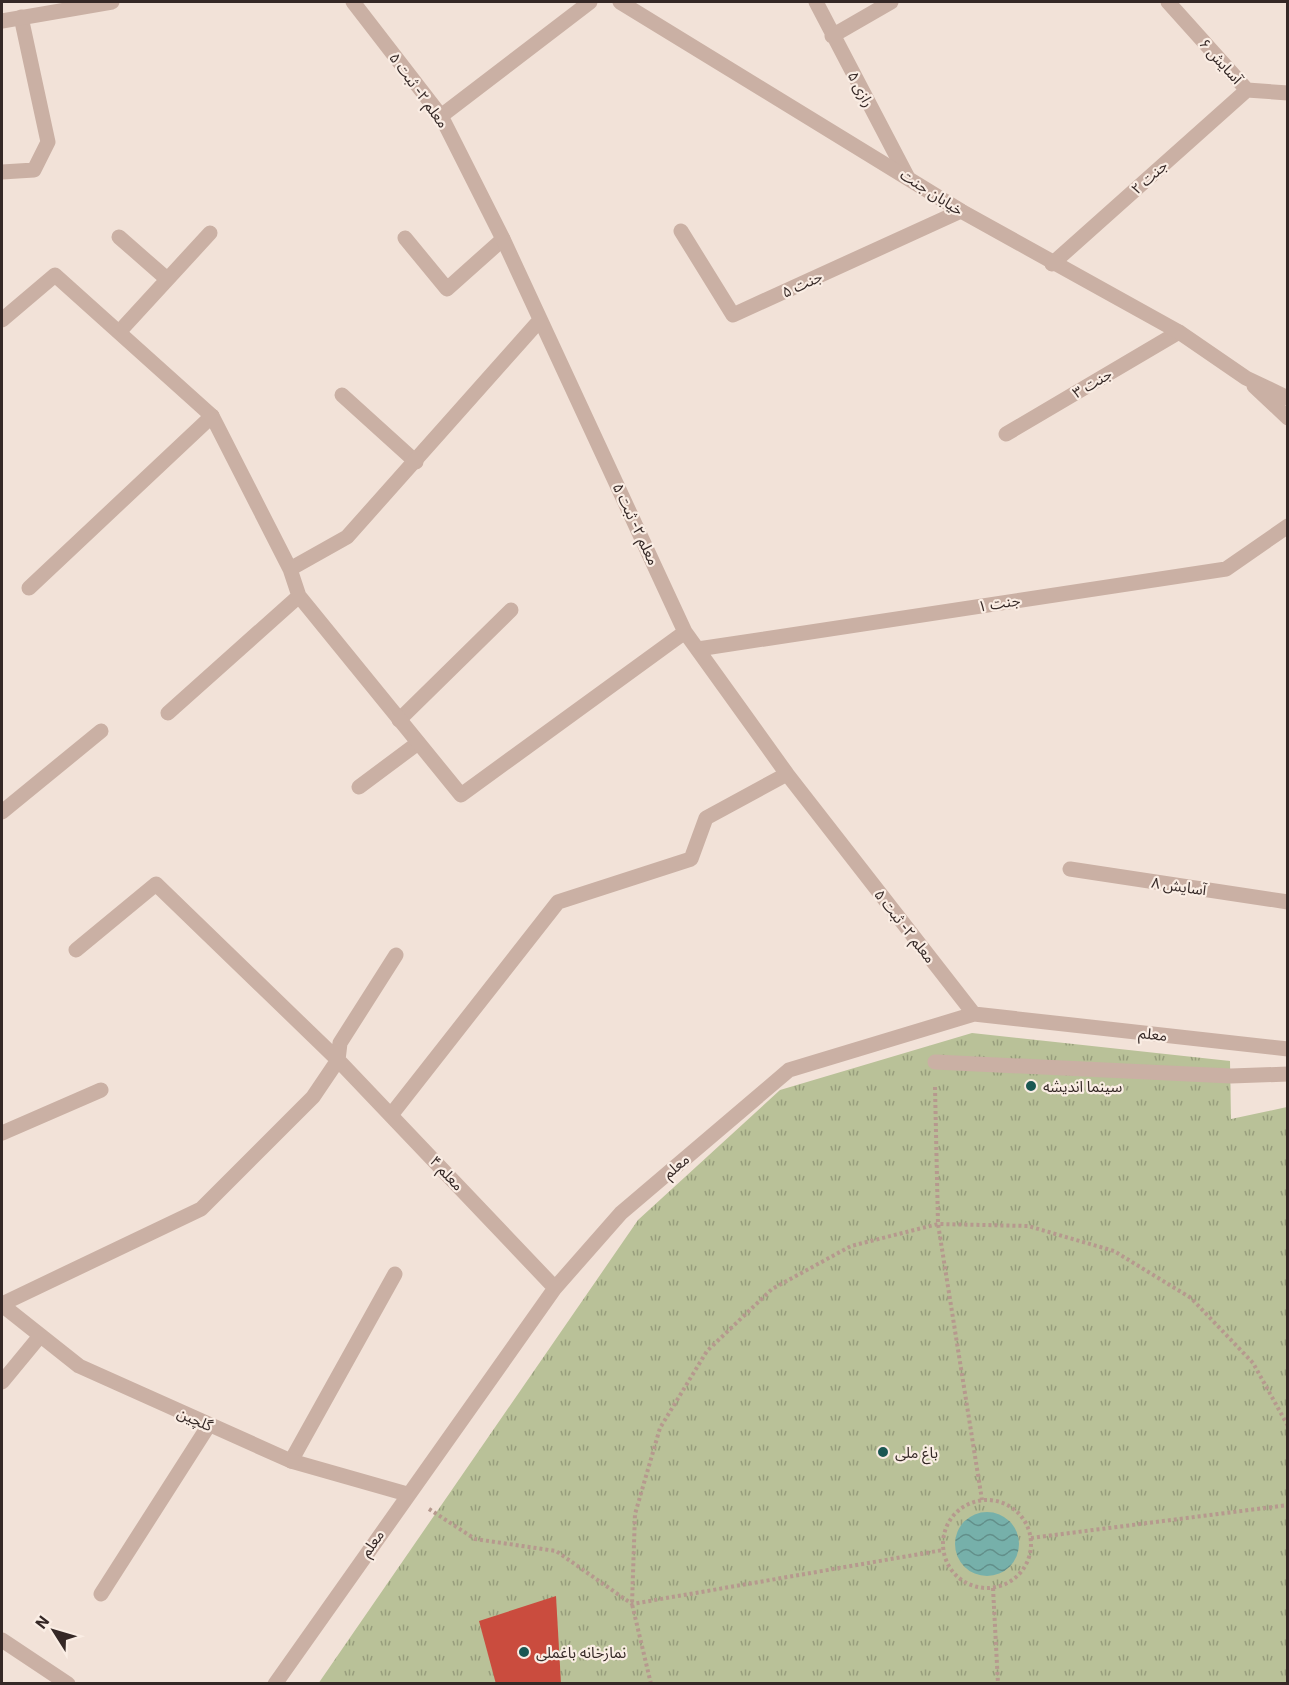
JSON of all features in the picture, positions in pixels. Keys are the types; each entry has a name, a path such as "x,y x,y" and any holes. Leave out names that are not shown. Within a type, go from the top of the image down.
{"street":[{"path":"2,21 112,2"},
{"name":"معلم ۲- ثبت ۵","path":"353,2 441,116 503,239 686,632 787,774 974,1014"},
{"path":"441,116 590,2"},
{"name":"خیابان جنت","path":"620,2 961,211 1052,264 1179,332 1245,378 1287,418"},
{"name":"رازی ۵","path":"816,2 907,176"},
{"path":"832,36 891,2"},
{"name":"آسایش ۶","path":"1168,2 1246,90 1287,93"},
{"path":"2,172 34,170 48,142 21,17"},
{"name":"جنت ۲","path":"1052,264 1246,90"},
{"name":"جنت ۵","path":"681,231 733,315 961,211"},
{"path":"120,331 210,233"},
{"path":"119,237 167,279"},
{"path":"405,238 447,289 503,239"},
{"path":"2,321 55,275 212,416 290,569 299,596 461,795 686,632"},
{"path":"290,569 347,537 540,320"},
{"name":"جنت ۳","path":"1006,434 1179,332"},
{"name":"خیابان جنت","path":"1245,378 1287,398"},
{"path":"342,396 416,462"},
{"path":"29,588 212,416"},
{"name":"جنت ۱","path":"698,649 1226,568 1287,526"},
{"path":"168,713 299,596"},
{"path":"399,720 511,609"},
{"path":"2,812 101,731"},
{"path":"359,787 418,743"},
{"path":"391,1115 558,902 691,859 705,818 787,774"},
{"name":"آسایش ۸","path":"1070,869 1287,902"},
{"name":"معلم ۴","path":"76,950 156,884 338,1060 555,1288"},
{"path":"2,1304 201,1209 313,1097 338,1060 340,1043 396,955"},
{"name":"معلم","path":"275,1683 555,1288 621,1212 789,1070 974,1014 1287,1049"},
{"path":"935,1062 1231,1076 1287,1074"},
{"path":"2,1133 101,1090"},
{"path":"291,1461 395,1274"},
{"name":"گلچین","path":"2,1304 80,1366 291,1461 407,1494"},
{"path":"2,1382 40,1336"},
{"path":"101,1594 209,1425"},
{"path":"2,1640 68,1683"}],"path":[{"path":"935,1062 938,1224 982,1500"},
{"path":"651,1683 632,1604 635,1514 660,1428 707,1351 772,1289 851,1246 938,1224 1028,1226 1114,1251 1191,1298 1253,1363 1287,1426"},
{"path":"407,1494 475,1539 556,1551 632,1604 943,1550"},
{"path":"982,1500 998,1501 1014,1509 1025,1522 1031,1538 1030,1556 1022,1571 1009,1583 993,1588 975,1587 960,1580 949,1567 943,1550 944,1532 952,1517 964,1506 982,1500"},
{"path":"1031,1538 1287,1505"},
{"path":"993,1588 998,1683"}],"green space":[{"name":"باغ ملی","path":"972,1033 1230,1061 1231,1119 1287,1107 1287,1683 318,1684 638,1220 780,1090"}],"water":[{"path":"981,1512 993,1512 1010,1521 1017,1532 1019,1544 1017,1556 1010,1567 993,1576 981,1576 969,1571 960,1562 955,1550 955,1538 960,1526 969,1517"}],"building":[{"name":"نمازخانه باغملی","path":"556,1596 561,1684 496,1684 479,1621"}],"place":[{"name":"سینما اندیشه","path":"1031,1086"},
{"name":"باغ ملی","path":"883,1452"},
{"name":"نمازخانه باغملی","path":"524,1652"}]}
